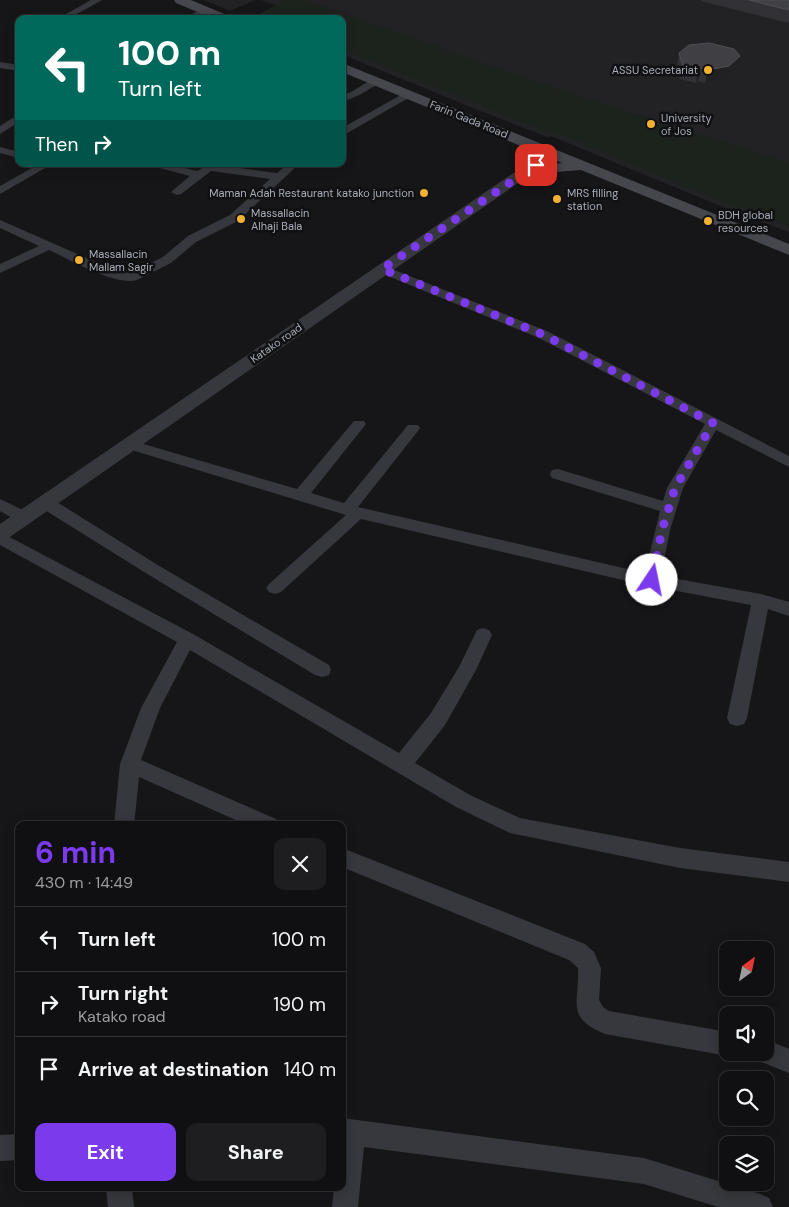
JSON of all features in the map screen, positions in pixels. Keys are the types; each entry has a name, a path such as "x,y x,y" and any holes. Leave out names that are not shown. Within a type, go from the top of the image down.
{"main road":[{"path":"180,0 216,15"},
{"name":"Farin Gada Road","path":"346,69 789,250"},
{"path":"525,142 531,151 533,167 587,167"}],"street":[{"path":"69,15 98,0"},
{"path":"195,15 204,10"},
{"path":"0,65 15,67"},
{"path":"346,97 353,96 358,90 377,81"},
{"path":"346,131 408,94"},
{"path":"0,119 15,119"},
{"path":"0,131 15,120"},
{"path":"0,150 15,154"},
{"name":"Katako road","path":"0,536 382,269 552,153"},
{"path":"0,190 42,167"},
{"path":"167,167 198,175"},
{"path":"177,192 205,168 217,167 278,177"},
{"path":"0,224 114,274 133,277 167,260 192,239 234,218 290,167"},
{"path":"0,269 48,246"},
{"path":"382,269 544,335 789,462"},
{"path":"652,580 662,530 675,488 713,423"},
{"path":"300,496 359,424"},
{"path":"275,588 353,512 413,428"},
{"path":"130,445 353,512 652,580 761,600 789,609"},
{"path":"558,474 668,508"},
{"path":"46,503 154,571 322,670"},
{"path":"0,504 25,518"},
{"path":"0,536 187,639 463,801 517,827 680,858 789,872"},
{"path":"737,718 761,600"},
{"path":"402,764 438,719 467,670 482,635"},
{"path":"124,821 130,764 151,708 187,639"},
{"path":"130,764 261,821"},
{"path":"346,859 577,952 586,960 589,968 587,1006 593,1017 599,1020 719,1042"},
{"path":"774,1055 789,1061"},
{"path":"346,1182 348,1132 644,1171 760,1207"},
{"path":"0,1148 15,1147"},
{"path":"119,1191 121,1207"},
{"path":"345,1207 346,1191"}],"shaded area":[{"path":"204,0 255,0 230,11"},
{"name":"University of Jos","path":"260,0 789,0 789,232 346,56 346,15 258,15 276,5"},
{"path":"281,0 305,0 566,92 789,163 789,226 708,196 555,132 549,133 346,51 346,15 258,15 279,4"}],"building":[{"path":"749,0 789,0 789,10"},
{"path":"709,43 734,49 740,56 729,66 708,70 701,68 698,70 683,66 679,53 689,45"}],"place":[{"name":"ASSU Secretariat","path":"708,70"},
{"name":"University of Jos","path":"651,124"},
{"name":"Maman Adah Restaurant katako junction","path":"424,193"},
{"name":"MRS filling station","path":"557,199"},
{"name":"Massallacin Alhaji Bala","path":"241,219"},
{"name":"BDH global resources","path":"708,221"},
{"name":"Massallacin Mallam Sagir","path":"79,260"}],"route":[{"path":"536,165 382,269 544,335 713,423 675,488 662,530 652,580"}]}
